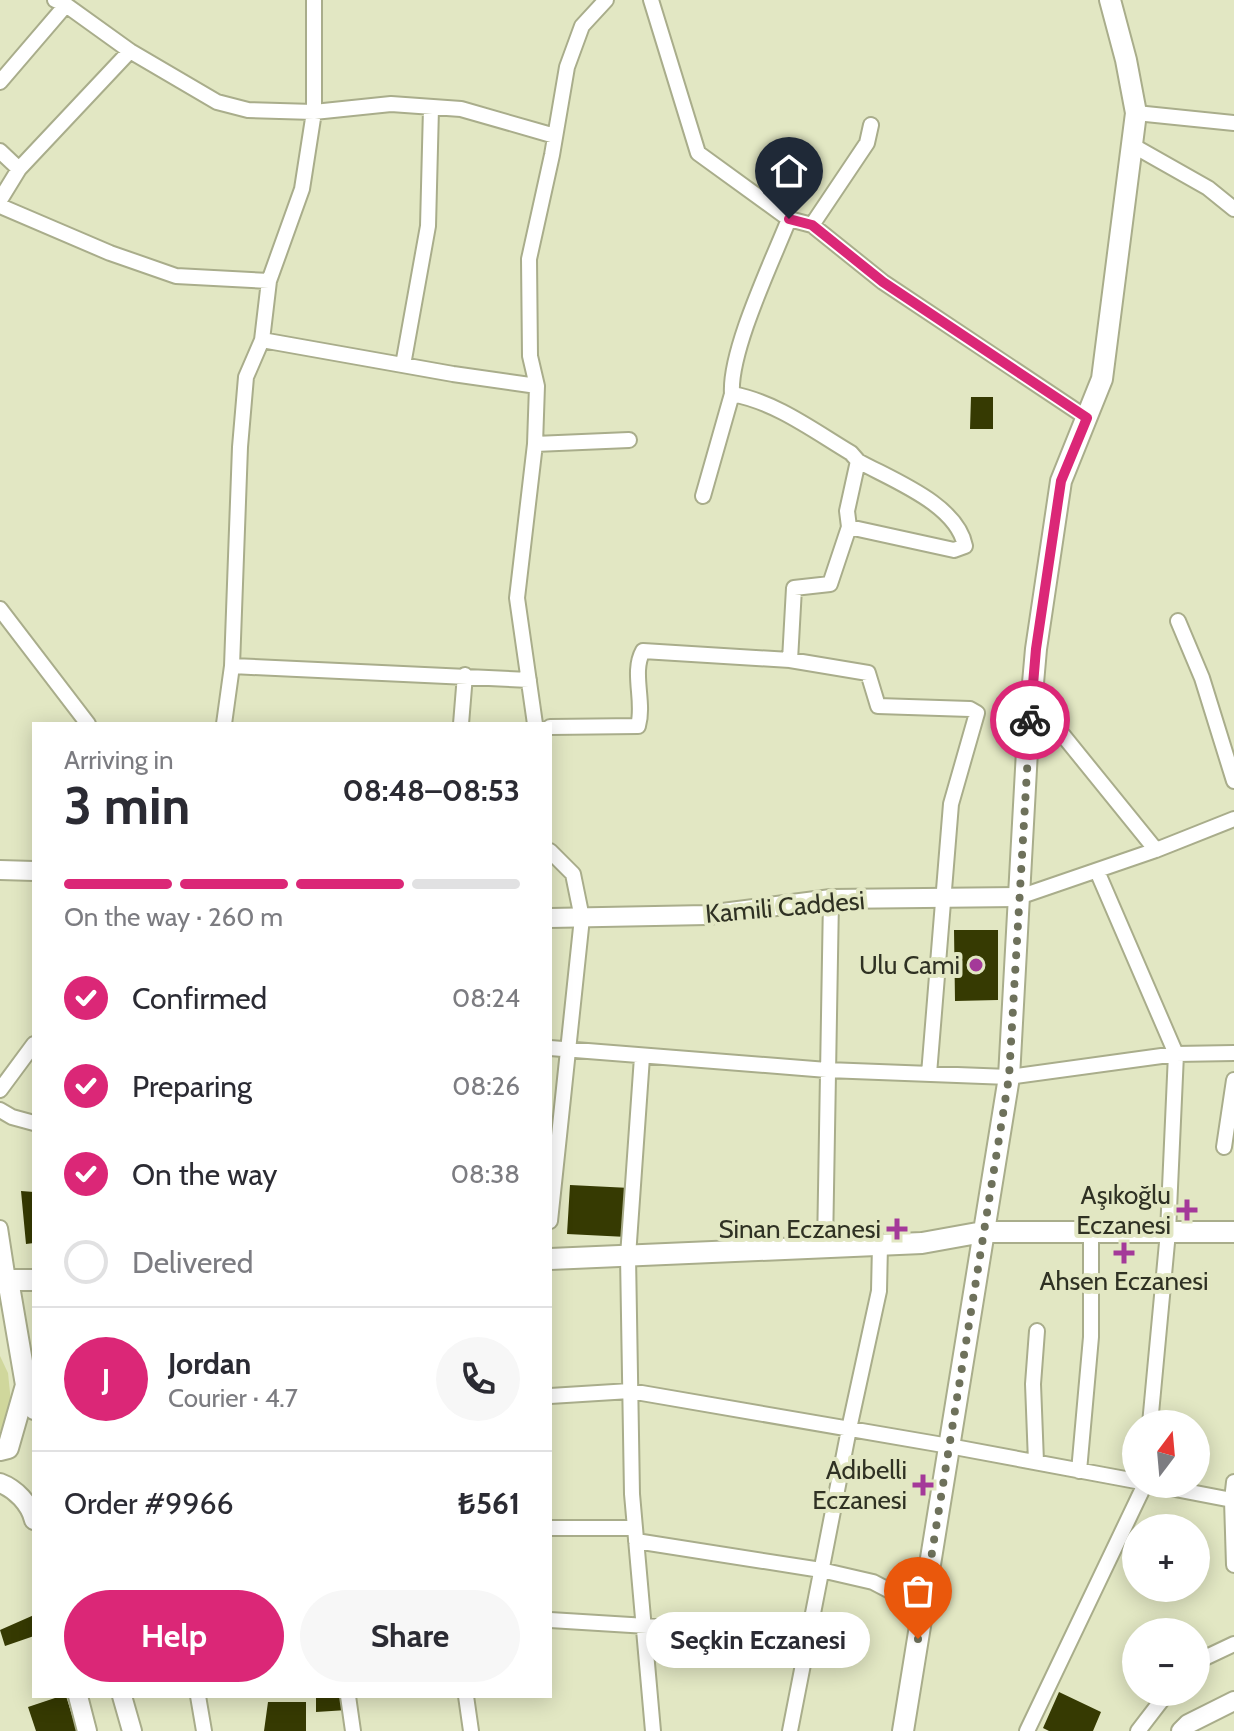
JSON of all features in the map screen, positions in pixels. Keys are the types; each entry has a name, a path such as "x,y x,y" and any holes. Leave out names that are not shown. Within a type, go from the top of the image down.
{"main road":[{"path":"903,1731 1009,1077 1032,697 1061,481 1102,379 1136,113 1110,0"},
{"path":"552,1259 922,1243 983,1232 1234,1232"},
{"path":"0,1450 8,1448 26,1385 4,1282 32,1280"}],"street":[{"path":"224,722 232,666 240,447 246,377 262,340 269,281 302,189 314,112 314,0"},
{"path":"651,0 698,153 789,219 812,225 883,282 1087,418"},
{"path":"0,82 61,2 130,51 217,102 248,110 314,112 391,104 461,109 555,136"},
{"path":"535,722 517,598 535,444 537,386 530,356 529,259 567,67 582,26 599,2"},
{"path":"0,200 19,169 130,51"},
{"path":"403,365 428,226 431,108"},
{"path":"1136,113 1234,123"},
{"path":"812,225 867,143 871,125"},
{"path":"1132,145 1208,188 1234,209"},
{"path":"0,151 19,169"},
{"path":"0,206 110,253 176,276 269,281"},
{"path":"703,496 732,394 743,335 789,219"},
{"path":"262,340 537,386"},
{"path":"732,394 749,397 795,419 851,453 858,461 937,504 963,536 965,546 954,550 849,527"},
{"path":"535,444 629,440"},
{"path":"790,660 794,588 830,584 849,527 847,511 858,461"},
{"path":"0,609 86,722"},
{"path":"1178,621 1202,678 1234,781"},
{"path":"552,727 638,726 642,712 638,660 643,651 790,660 868,673 878,706 970,709 977,713 951,804 929,1074"},
{"path":"232,666 529,680"},
{"path":"461,722 465,675"},
{"path":"1032,697 1156,850"},
{"path":"1019,897 1156,850 1234,819"},
{"path":"552,853 573,874 582,918 552,1201"},
{"path":"0,870 32,871"},
{"path":"1097,871 1176,1054 1168,1232 1151,1410"},
{"name":"Kamili Caddesi","path":"552,918 707,915 831,899 1019,897"},
{"path":"825,1248 831,899"},
{"path":"0,1090 32,1047"},
{"path":"552,1048 827,1070 1009,1077 1176,1054 1234,1053"},
{"path":"642,1057 628,1256 630,1391 635,1534 653,1731"},
{"path":"1224,1147 1234,1080"},
{"path":"0,1110 32,1122"},
{"path":"0,1228 4,1282"},
{"path":"1079,1471 1091,1337 1091,1232"},
{"path":"790,1731 879,1291 880,1245"},
{"path":"1036,1462 1033,1384 1037,1331"},
{"path":"26,1385 32,1404"},
{"path":"552,1396 630,1391 1122,1479"},
{"path":"1234,1482 1234,1565"},
{"path":"0,1483 31,1507 32,1511"},
{"path":"1210,1496 1232,1500"},
{"path":"1027,1731 1140,1498"},
{"path":"552,1528 635,1534 821,1570 873,1582 923,1608"},
{"path":"552,1620 809,1636"},
{"path":"1210,1655 1234,1644"},
{"path":"79,1698 87,1731"},
{"path":"123,1698 132,1731"},
{"path":"198,1698 204,1731"},
{"path":"348,1698 353,1731"},
{"path":"466,1698 471,1731"},
{"path":"1181,1731 1188,1724 1234,1701"},
{"path":"1138,1731 1157,1706"}],"green space":[{"path":"0,1356 8,1373 12,1412 0,1432"}],"building":[{"path":"971,397 993,397 993,429 970,429"},
{"name":"Ulu Cami","path":"954,930 998,930 998,1000 955,1001"},
{"path":"570,1185 630,1188 627,1237 567,1234"},
{"path":"21,1191 32,1192 32,1243 26,1244"},
{"path":"32,1616 32,1637 5,1646 0,1630"},
{"path":"1059,1692 1101,1712 1093,1731 1049,1731 1043,1728"},
{"path":"55,1698 67,1698 77,1731 36,1731 28,1707"},
{"path":"316,1698 345,1698 347,1710 316,1712"},
{"path":"268,1702 306,1702 306,1731 264,1731"}],"way so far":[{"path":"918,1639 1009,1077 1030,720"}],"place":[{"name":"Ulu Cami","path":"976,965"},
{"name":"Aşıkoğlu Eczanesi","path":"1187,1210"},
{"name":"Sinan Eczanesi","path":"897,1229"},
{"name":"Ahsen Eczanesi","path":"1124,1253"},
{"name":"Adıbelli Eczanesi","path":"923,1485"},
{"name":"Seçkin Eczanesi","path":"918,1639"}],"route":[{"path":"789,219 812,225 883,282 1087,418 1061,481 1036,649 1030,720"}]}
